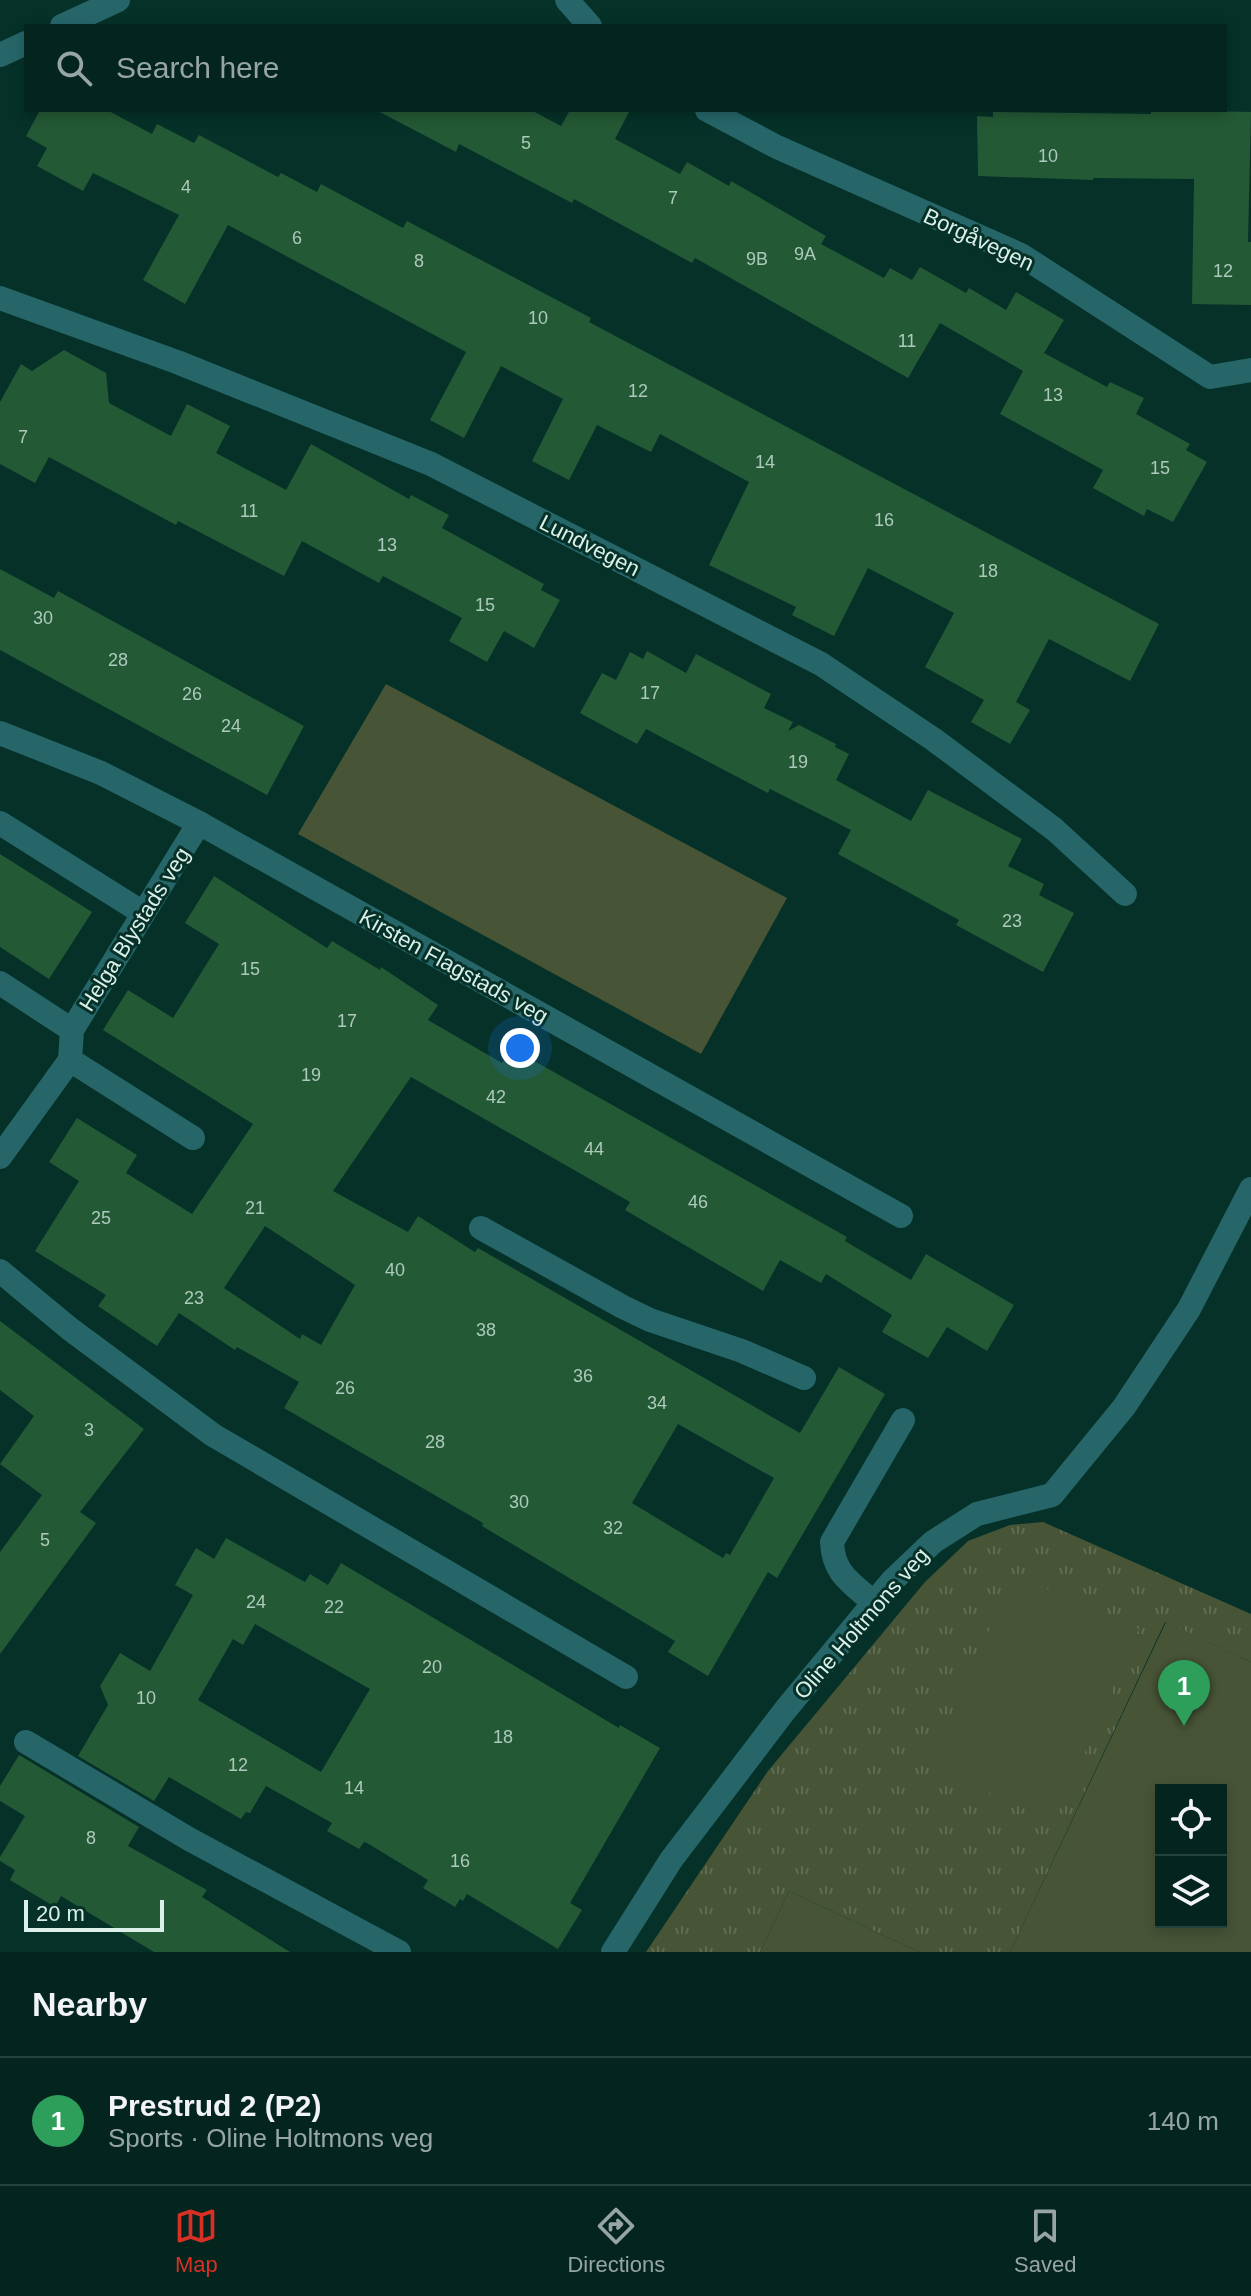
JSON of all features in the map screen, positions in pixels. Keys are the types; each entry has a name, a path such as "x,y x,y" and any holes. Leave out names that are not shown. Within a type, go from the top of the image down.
{"street":[{"path":"567,0 588,24"},
{"path":"66,24 112,1"},
{"path":"0,55 24,44"},
{"name":"Borgåvegen","path":"711,112 777,147 1021,255 1210,377 1246,371"},
{"name":"Lundvegen","path":"0,298 177,362 431,464 821,664 933,739 1054,829 1125,894"},
{"name":"Kirsten Flagstads veg","path":"0,733 101,773 199,823 901,1216"},
{"path":"0,823 143,913"},
{"name":"Helga Blystads veg","path":"70,1060 72,1030 199,823"},
{"path":"0,983 72,1030"},
{"path":"0,1157 70,1060 193,1138"},
{"name":"Oline Holtmons veg","path":"613,1952 671,1860 786,1709 892,1581 933,1542 977,1514 1052,1495 1124,1407 1189,1309 1251,1189"},
{"path":"481,1228 650,1320 742,1351 804,1378"},
{"path":"0,1271 70,1329 213,1435 626,1677"},
{"path":"874,1603 839,1571 833,1559 832,1542 903,1420"},
{"path":"26,1742 189,1839 399,1952"}],"green space":[{"path":"386,684 787,898 701,1054 298,834"},
{"path":"1043,1522 1251,1614 1251,1662 1165,1622 1010,1952 919,1952 789,1891 760,1952 646,1952 768,1771 925,1582 968,1541 1010,1525"},
{"path":"1014,1574 1139,1629 1054,1822 929,1766"},
{"path":"1166,1622 1251,1662 1251,1952 1010,1952"},
{"path":"789,1891 919,1952 760,1952"}],"building":[{"path":"39,112 111,112 152,134 157,124 194,143 199,135 278,177 281,173 317,192 321,184 403,228 407,221 591,318 589,322 1159,624 1130,681 1049,639 1016,702 1030,710 1010,744 971,722 984,700 925,667 954,613 868,568 834,636 792,615 796,607 709,565 749,482 660,434 651,452 597,425 569,480 532,461 563,399 501,366 464,438 430,420 466,352 228,225 185,304 143,280 179,215 93,173 83,191 37,166 47,148 26,136"},
{"path":"380,112 535,112 561,126 569,112 629,112 615,139 680,174 687,162 729,186 731,181 826,236 821,244 884,278 890,268 912,280 920,267 966,293 969,288 1006,310 1016,292 1064,320 1044,353 1107,387 1110,382 1144,398 1136,414 1190,444 1186,450 1207,462 1173,522 1147,509 1144,516 1093,488 1103,470 1000,414 1023,371 940,323 908,378 695,258 692,263 574,199 572,203 459,144 456,152"},
{"path":"993,112 1251,112 1248,242 1251,242 1251,305 1192,304 1194,179 1093,180 978,176 977,116 993,117"},
{"path":"64,350 106,373 109,403 171,436 187,404 230,426 216,453 286,490 311,444 409,499 411,495 449,515 442,528 544,584 541,590 560,600 534,648 504,631 487,662 449,641 462,618 383,576 379,583 302,541 284,576 178,521 176,525 49,457 35,483 0,464 0,402 21,364 32,371"},
{"path":"0,569 54,598 58,591 304,726 267,795 0,650"},
{"path":"647,651 686,673 696,654 771,694 764,708 793,722 788,731 799,725 849,754 836,780 911,821 928,790 1022,839 1008,866 1044,884 1039,895 1074,913 1043,972 956,925 959,920 838,854 851,830 770,789 768,793 646,729 637,744 580,713 602,673 616,680 630,652 643,659"},
{"path":"0,854 92,912 49,979 0,947"},
{"path":"214,876 327,948 332,941 380,970 381,967 438,1005 428,1020 502,1063 511,1048 847,1237 845,1241 911,1280 926,1254 1014,1305 987,1351 947,1327 928,1358 882,1332 892,1315 826,1274 821,1283 780,1260 763,1291 625,1210 630,1202 411,1077 333,1191 408,1232 418,1216 475,1252 478,1248 800,1433 839,1367 885,1394 777,1578 768,1572 708,1676 668,1652 675,1641 482,1526 483,1523 284,1408 299,1382 237,1347 235,1350 179,1313 157,1346 98,1306 106,1295 35,1251 79,1181 49,1162 77,1118 137,1155 126,1173 192,1214 253,1124 103,1030 128,990 173,1018 219,944 185,923","holes":["265,1226 355,1285 321,1345 302,1334 300,1339 224,1288","678,1424 774,1478 730,1555 726,1553 723,1558 632,1503"]},
{"path":"0,1321 144,1429 80,1512 96,1523 0,1654 0,1552 42,1495 0,1464 34,1416 0,1390"},
{"path":"226,1538 305,1582 310,1574 328,1585 341,1563 619,1728 620,1725 660,1748 570,1903 582,1910 558,1949 467,1894 455,1907 423,1888 428,1880 367,1843 364,1842 359,1849 327,1831 332,1823 266,1786 250,1813 246,1812 241,1819 169,1777 154,1801 78,1756 108,1705 100,1686 120,1653 150,1671 193,1595 175,1585 196,1548 214,1559","holes":["255,1624 370,1689 321,1772 198,1700 233,1639 243,1645"]},
{"path":"19,1755 139,1827 128,1846 207,1890 202,1897 290,1952 154,1952 61,1896 55,1907 10,1880 15,1870 0,1861 0,1857 25,1816 0,1801 0,1786"}],"place":[{"name":"Prestrud 2 (P2)","path":"1184,1726"}]}
